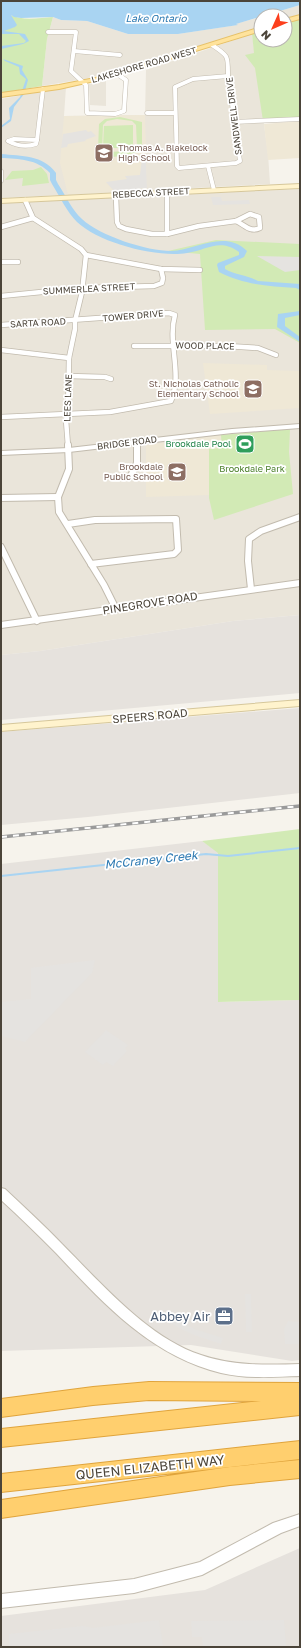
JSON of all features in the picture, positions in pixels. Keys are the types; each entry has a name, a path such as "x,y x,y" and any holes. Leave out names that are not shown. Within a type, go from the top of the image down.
{"highway":[{"path":"1,1408 88,1396 149,1391 270,1394 300,1392"},
{"path":"1,1438 300,1406"},
{"name":"QUEEN ELIZABETH WAY","path":"1,1483 300,1450"},
{"path":"1,1509 230,1476 300,1469"}],"main road":[{"name":"LAKESHORE ROAD WEST","path":"1,95 84,82 117,74 253,32"},
{"name":"REBECCA STREET","path":"1,201 300,186"},
{"name":"SPEERS ROAD","path":"1,728 300,703"}],"street":[{"path":"48,32 76,32 71,71 84,82 87,90 87,112 121,113 124,111 126,81 117,74"},
{"name":"SANDWELL DRIVE","path":"208,166 238,162 228,76 228,58 223,52 212,45"},
{"path":"74,51 120,55"},
{"path":"214,190 208,166 182,168 177,166 175,86 199,78 228,76"},
{"path":"37,140 14,139 8,141 11,144 31,146 36,144 37,140 43,89"},
{"path":"147,113 175,113"},
{"path":"234,122 300,119"},
{"path":"1,171 1,181"},
{"path":"167,192 167,234"},
{"path":"116,195 116,222 126,229 152,234 167,234 199,226 236,221 248,214 256,214 259,217 260,228 256,230 249,230 236,221"},
{"path":"25,200 33,218 81,249 86,255 161,269 200,270"},
{"path":"1,227 33,218"},
{"name":"LEES LANE","path":"58,497 69,468 66,420 68,412 69,358 82,288 86,255"},
{"path":"1,262 18,262"},
{"name":"SUMMERLEA STREET","path":"1,296 82,288 154,286 162,283 163,278 161,269"},
{"name":"TOWER DRIVE","path":"68,412 110,412 171,401 174,397 175,374 172,346 172,327 175,315 169,313 75,321"},
{"name":"SARTA ROAD","path":"1,325 75,321"},
{"name":"WOOD PLACE","path":"134,346 258,348 276,355"},
{"path":"1,350 69,358"},
{"path":"69,376 105,377 111,379"},
{"path":"1,417 68,412"},
{"name":"BRIDGE ROAD","path":"1,453 69,450 232,431 300,426"},
{"path":"131,476 137,463 137,442"},
{"path":"1,498 58,497 59,512 92,564 116,609"},
{"path":"251,589 248,561 249,539 261,531 300,517"},
{"path":"68,524 95,520 176,519 178,550 174,554 92,564"},
{"path":"1,547 37,621"},
{"name":"PINEGROVE ROAD","path":"1,625 300,583"},
{"path":"1,1193 97,1288 140,1328 165,1343 187,1356 221,1367 263,1372 300,1370"},
{"path":"1,1601 134,1586 202,1568 278,1528 300,1520"}],"shaded area":[{"path":"300,5 300,14 293,16 293,8 290,8"},
{"path":"53,17 61,20 87,21 128,34 178,34 237,25 235,24 253,19 253,29 135,66 84,79 42,86 47,39"},
{"path":"252,34 268,154 270,184 1,198 1,99 66,87 64,116 145,115 146,70"},
{"path":"106,81 106,106 90,105 89,84"},
{"name":"Thomas A. Blakelock High School","path":"145,115 147,190 68,195 60,163 64,116"},
{"path":"300,121 300,158 268,160 264,124"},
{"path":"86,130 88,132 91,131 96,136 85,140 86,141 68,144 67,147 61,148 63,134"},
{"path":"142,159 146,159 147,188 114,191 106,182 127,179 125,176 140,175"},
{"path":"300,189 300,615 233,621 40,651 1,655 1,203"},
{"path":"211,197 221,197 222,201 249,200 250,204 213,205"},
{"path":"257,256 300,257 300,270 285,272"},
{"name":"St. Nicholas Catholic Elementary School","path":"203,363 267,365 267,370 300,371 300,408 210,414"},
{"name":"Brookdale Public School","path":"221,435 222,449 209,449 209,495 146,497 146,445"},
{"path":"300,615 300,693 1,720 1,655 40,651 233,621"},
{"path":"300,708 300,793 88,817 1,825 1,732"},
{"path":"202,841 218,852 218,1002 300,1000 300,1360 292,1361 191,1345 1,1351 1,864"},
{"path":"95,960 92,973 25,1042 1,1036 1,1002 31,999 31,968"},
{"path":"106,1030 128,1045 125,1049 127,1051 113,1066 106,1062 103,1065 85,1052"},
{"path":"245,1294 251,1294 252,1332 246,1332"},
{"path":"166,1315 197,1330 223,1338 221,1344 194,1335 163,1320"},
{"path":"288,1321 300,1322 300,1344 285,1344 284,1329"},
{"path":"300,1548 300,1647 1,1647 1,1616 205,1590"},
{"path":"159,1620 163,1647 9,1647 9,1634 83,1626 93,1628"},
{"path":"284,1620 286,1646 203,1647 202,1637 192,1637 191,1621"}],"green space":[{"path":"11,15 26,19 53,17 47,39 42,86 1,93 1,32 2,30 14,27"},
{"path":"300,19 300,117 263,121 255,68 245,55 254,53 253,48 293,48 293,21"},
{"path":"120,117 142,122 142,152 114,157 103,154 98,150 99,124 105,119","holes":["117,119 132,121 136,125 137,147 133,151 105,152 102,149 103,125 107,121"]},
{"path":"133,125 133,148 103,148 104,126"},
{"path":"41,167 47,174 49,183 22,186 23,178 5,180 12,171 33,170"},
{"path":"216,240 300,244 300,343 275,329 205,330 200,254 168,251"},
{"name":"Brookdale Park","path":"290,429 289,452 293,494 214,520 209,498 209,449 222,448 221,435"},
{"path":"300,829 300,1000 218,1002 218,853 202,841"}],"water":[{"name":"Lake Ontario","path":"1,1 300,1 300,5 290,8 253,8 253,19 236,24 238,25 178,34 128,34 87,21 61,20 53,17 21,18 11,15 17,25 4,31 25,34 29,41 23,44 1,49 1,46 24,43 26,41 19,34 1,34"},
{"path":"3,59 23,66 22,70 28,80 24,94 14,107 11,121 1,128 1,126 10,119 9,108 20,97 26,79 20,74 19,67"}],"waterway":[{"path":"1,156 30,159 42,163 48,167 53,173 53,180 55,184 79,220 89,227 110,237 150,251 171,253 191,251 220,242 227,243 243,251 242,256 221,265 222,270 233,276 249,279 256,283 298,286 300,288"},
{"path":"300,313 281,316 281,327 300,340"},
{"name":"McCraney Creek","path":"1,876 206,854 228,856 300,848"}],"railway":[{"path":"1,837 300,806"}],"place":[{"name":"Thomas A. Blakelock High School","path":"104,153"},
{"name":"St. Nicholas Catholic Elementary School","path":"253,389"},
{"name":"Brookdale Pool","path":"245,444"},
{"name":"Brookdale Public School","path":"177,472"},
{"name":"Abbey Air","path":"224,1316"}]}
